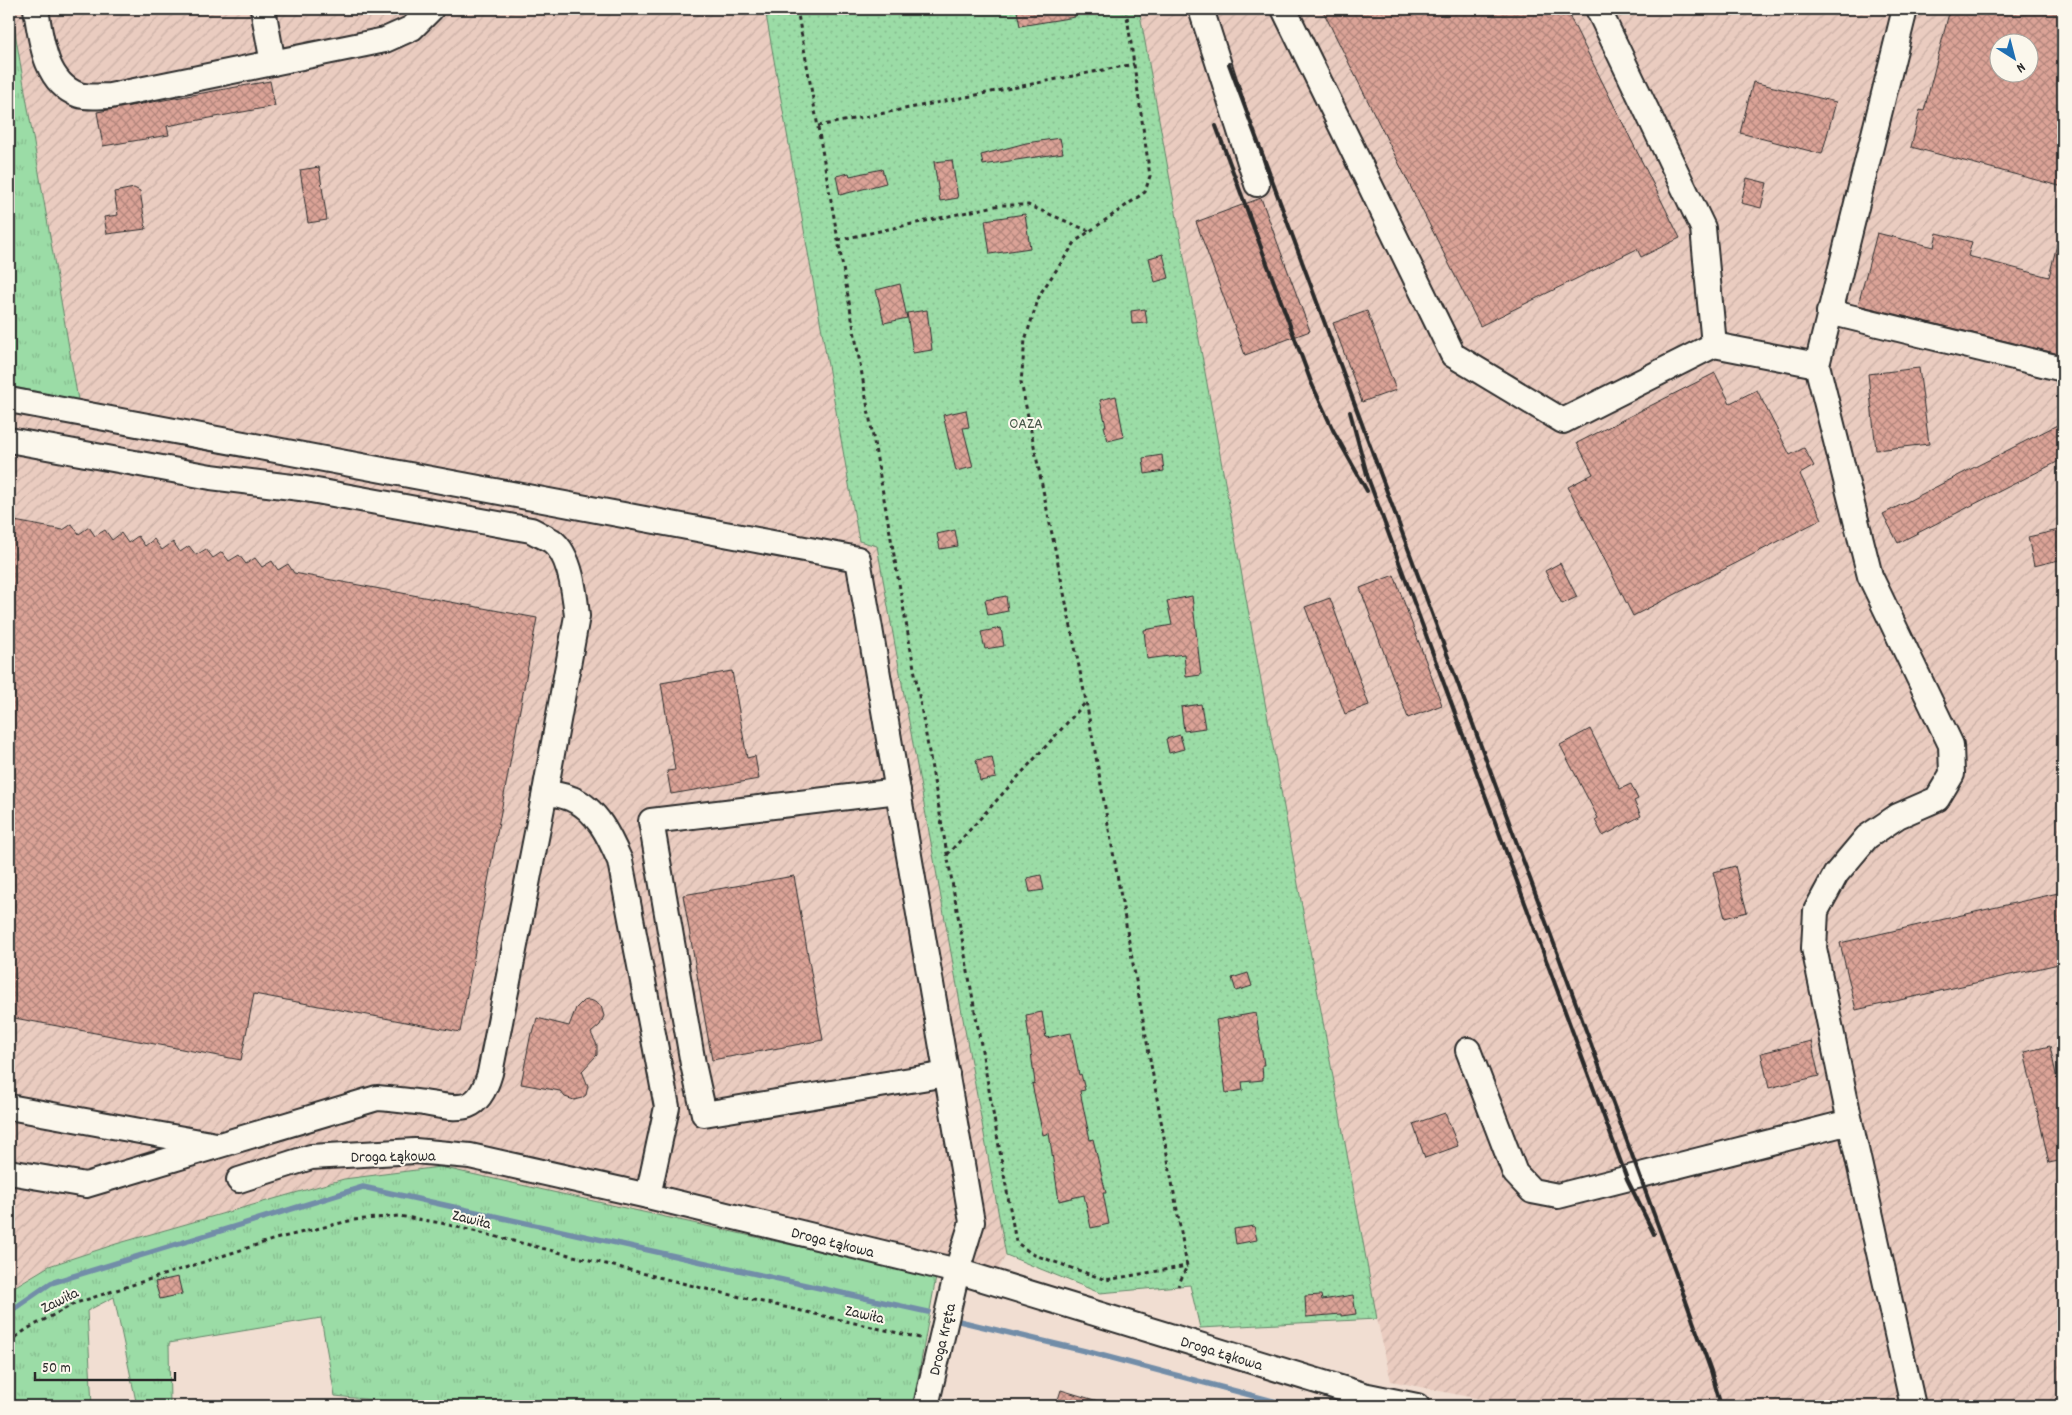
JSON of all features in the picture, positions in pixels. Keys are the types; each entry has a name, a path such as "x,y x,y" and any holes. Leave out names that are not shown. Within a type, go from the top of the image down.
{"street":[{"path":"36,9 40,33 51,72 63,87 81,96 110,96 385,40 412,28 431,9"},
{"path":"263,9 273,63"},
{"path":"1201,9 1257,184"},
{"path":"1284,9 1453,355 1563,421 1714,344 1817,365"},
{"path":"1598,9 1704,228 1714,344"},
{"path":"1905,9 1817,365 1870,576 1950,745 1952,774 1937,798 1898,816 1867,837 1836,874 1816,911 1814,948 1850,1122 1913,1406"},
{"path":"1829,312 2063,369"},
{"name":"Droga Kręta","path":"9,400 858,560 972,1222 957,1271 926,1406"},
{"path":"9,440 211,477 300,488 531,530 554,542 565,559 574,590 576,616 545,792 490,1073 485,1089 478,1099 470,1105 457,1109 401,1099 377,1098 86,1185 9,1172"},
{"path":"898,791 652,821 692,1064 704,1114 947,1074"},
{"path":"545,792 573,799 592,813 608,834 620,861 668,1107 648,1196"},
{"path":"1468,1050 1515,1173 1532,1191 1558,1196 1850,1122"},
{"path":"9,1107 219,1146"},
{"name":"Droga Łąkowa","path":"239,1180 311,1158 415,1151 470,1156 648,1196 957,1271 1363,1395 1417,1406"}],"path":[{"path":"797,9 1016,1242 1032,1254 1106,1280 1187,1266"},
{"path":"1126,9 1150,176 1145,192 1076,241 1040,294 1025,340 1021,382 1086,701 1187,1266 1178,1286"},
{"path":"818,126 1134,64"},
{"path":"838,240 1000,205 1028,205 1089,232"},
{"path":"947,855 1086,701"},
{"name":"Zawiła","path":"9,1342 27,1329 76,1303 275,1239 353,1220 399,1216 441,1223 710,1290 941,1339"}],"shaded area":[{"path":"11,9 765,9 859,541 877,546 1006,1255 987,1291 936,1277 440,1167 344,1179 116,1244 49,1266 9,1290 9,386 78,400"},
{"path":"1139,9 2063,9 2063,1406 1513,1406 1391,1381 1377,1319"}],"green space":[{"path":"9,9 11,9 78,400 9,386"},
{"name":"OAZA","path":"765,9 1139,9 1377,1319 1200,1328 1190,1285 1100,1293 1006,1255 877,546 859,541"},
{"path":"440,1167 936,1277 913,1406 432,1406 335,1396 321,1318 169,1343 170,1405 137,1406 114,1297 87,1311 92,1406 9,1406 9,1290 49,1266 116,1244 344,1179"}],"building":[{"path":"1028,9 1074,9 1075,17 1020,26 1017,11"},
{"path":"1322,9 1566,9 1680,238 1641,257 1637,249 1480,326"},
{"path":"1950,9 2063,9 2063,187 1911,147 1920,110 1924,111"},
{"path":"270,81 275,106 167,126 169,135 103,146 97,112"},
{"path":"1753,82 1836,102 1822,154 1740,133"},
{"path":"1060,138 1063,153 983,165 981,155 1026,143"},
{"path":"952,160 958,198 940,201 934,162"},
{"path":"319,167 327,220 308,223 300,170"},
{"path":"882,169 886,183 840,195 836,176 849,173 850,176"},
{"path":"1747,178 1767,183 1761,208 1741,203"},
{"path":"134,188 140,191 146,229 107,234 104,217 118,215 114,192"},
{"path":"1261,198 1310,331 1245,355 1196,222"},
{"path":"1025,214 1030,248 990,254 985,220"},
{"path":"1877,233 1934,247 1937,233 1972,242 1968,256 2049,277 2058,240 2063,241 2063,355 1858,305"},
{"path":"1163,254 1169,278 1155,282 1149,258"},
{"path":"900,284 907,318 884,323 876,290"},
{"path":"1145,309 1147,323 1132,324 1131,311"},
{"path":"927,310 932,350 913,353 907,313"},
{"path":"1367,311 1396,390 1362,402 1333,323"},
{"path":"1919,368 1929,444 1876,450 1868,374"},
{"path":"1715,373 1730,403 1757,390 1790,455 1804,448 1814,466 1800,474 1822,519 1633,616 1568,487 1593,474 1577,443"},
{"path":"1116,396 1124,437 1108,441 1100,400"},
{"path":"966,410 969,427 963,428 973,467 956,471 943,415"},
{"path":"2063,422 2063,459 1898,543 1883,514"},
{"path":"1162,455 1164,471 1145,474 1143,458"},
{"path":"9,520 63,530 72,524 79,534 89,527 95,536 105,530 112,540 121,533 128,543 138,536 145,546 154,539 162,550 173,542 180,552 189,546 196,555 206,549 213,558 222,552 229,561 239,555 246,564 255,558 262,567 272,561 278,570 288,564 294,573 537,618 460,1032 254,994 241,1060 9,1017"},
{"path":"2063,529 2063,559 2034,566 2028,537"},
{"path":"955,530 958,546 940,549 937,534"},
{"path":"1560,563 1577,597 1562,604 1545,571"},
{"path":"1394,575 1442,705 1408,718 1360,588"},
{"path":"1006,596 1008,611 988,615 985,600"},
{"path":"1192,596 1201,675 1186,677 1184,654 1147,659 1144,630 1172,625 1167,601"},
{"path":"1330,598 1369,705 1345,714 1305,607"},
{"path":"1001,628 1004,646 985,649 981,632"},
{"path":"732,671 747,758 755,756 759,779 671,794 667,771 675,770 661,683"},
{"path":"1201,704 1205,728 1184,731 1181,707"},
{"path":"1590,729 1620,789 1631,784 1638,799 1634,801 1641,816 1603,836 1595,820 1598,818 1560,745"},
{"path":"1180,735 1184,749 1169,753 1166,739"},
{"path":"992,757 996,778 980,781 976,760"},
{"path":"1735,866 1747,912 1725,918 1713,872"},
{"path":"1041,875 1044,890 1030,892 1027,878"},
{"path":"794,876 823,1040 712,1060 683,895"},
{"path":"2058,893 2063,916 2063,963 1856,1010 1840,943"},
{"path":"1248,973 1252,986 1236,991 1232,978"},
{"path":"588,1000 601,1006 604,1016 600,1025 591,1033 597,1045 597,1055 582,1071 588,1086 586,1095 574,1100 565,1097 560,1091 521,1084 531,1033 533,1033 537,1018 569,1026 576,1008 583,1001"},
{"path":"1042,1012 1046,1038 1071,1033 1079,1075 1081,1074 1085,1090 1080,1091 1090,1140 1093,1139 1106,1193 1103,1193 1109,1224 1091,1228 1084,1195 1059,1201 1049,1133 1043,1135 1032,1084 1035,1083 1026,1015"},
{"path":"1256,1013 1264,1065 1262,1065 1263,1080 1242,1082 1243,1090 1226,1093 1216,1020"},
{"path":"1811,1041 1819,1076 1769,1088 1761,1053"},
{"path":"2050,1046 2063,1108 2063,1160 2049,1163 2024,1052"},
{"path":"1445,1113 1458,1146 1425,1158 1413,1124"},
{"path":"1254,1226 1257,1240 1236,1244 1234,1229"},
{"path":"178,1277 182,1294 160,1299 155,1282"},
{"path":"1321,1295 1322,1300 1353,1295 1356,1314 1306,1317 1305,1296"},
{"path":"1061,1390 1101,1402 1101,1406 1056,1406"}],"waterway":[{"path":"9,1312 51,1283 363,1187 928,1312"},
{"path":"955,1320 1085,1351 1292,1406"}],"railway":[{"path":"1229,64 1683,1293 1711,1371 1721,1406"},
{"path":"1216,126 1311,382 1333,430 1367,491"},
{"path":"1350,412 1368,478 1627,1179 1654,1234"}]}
